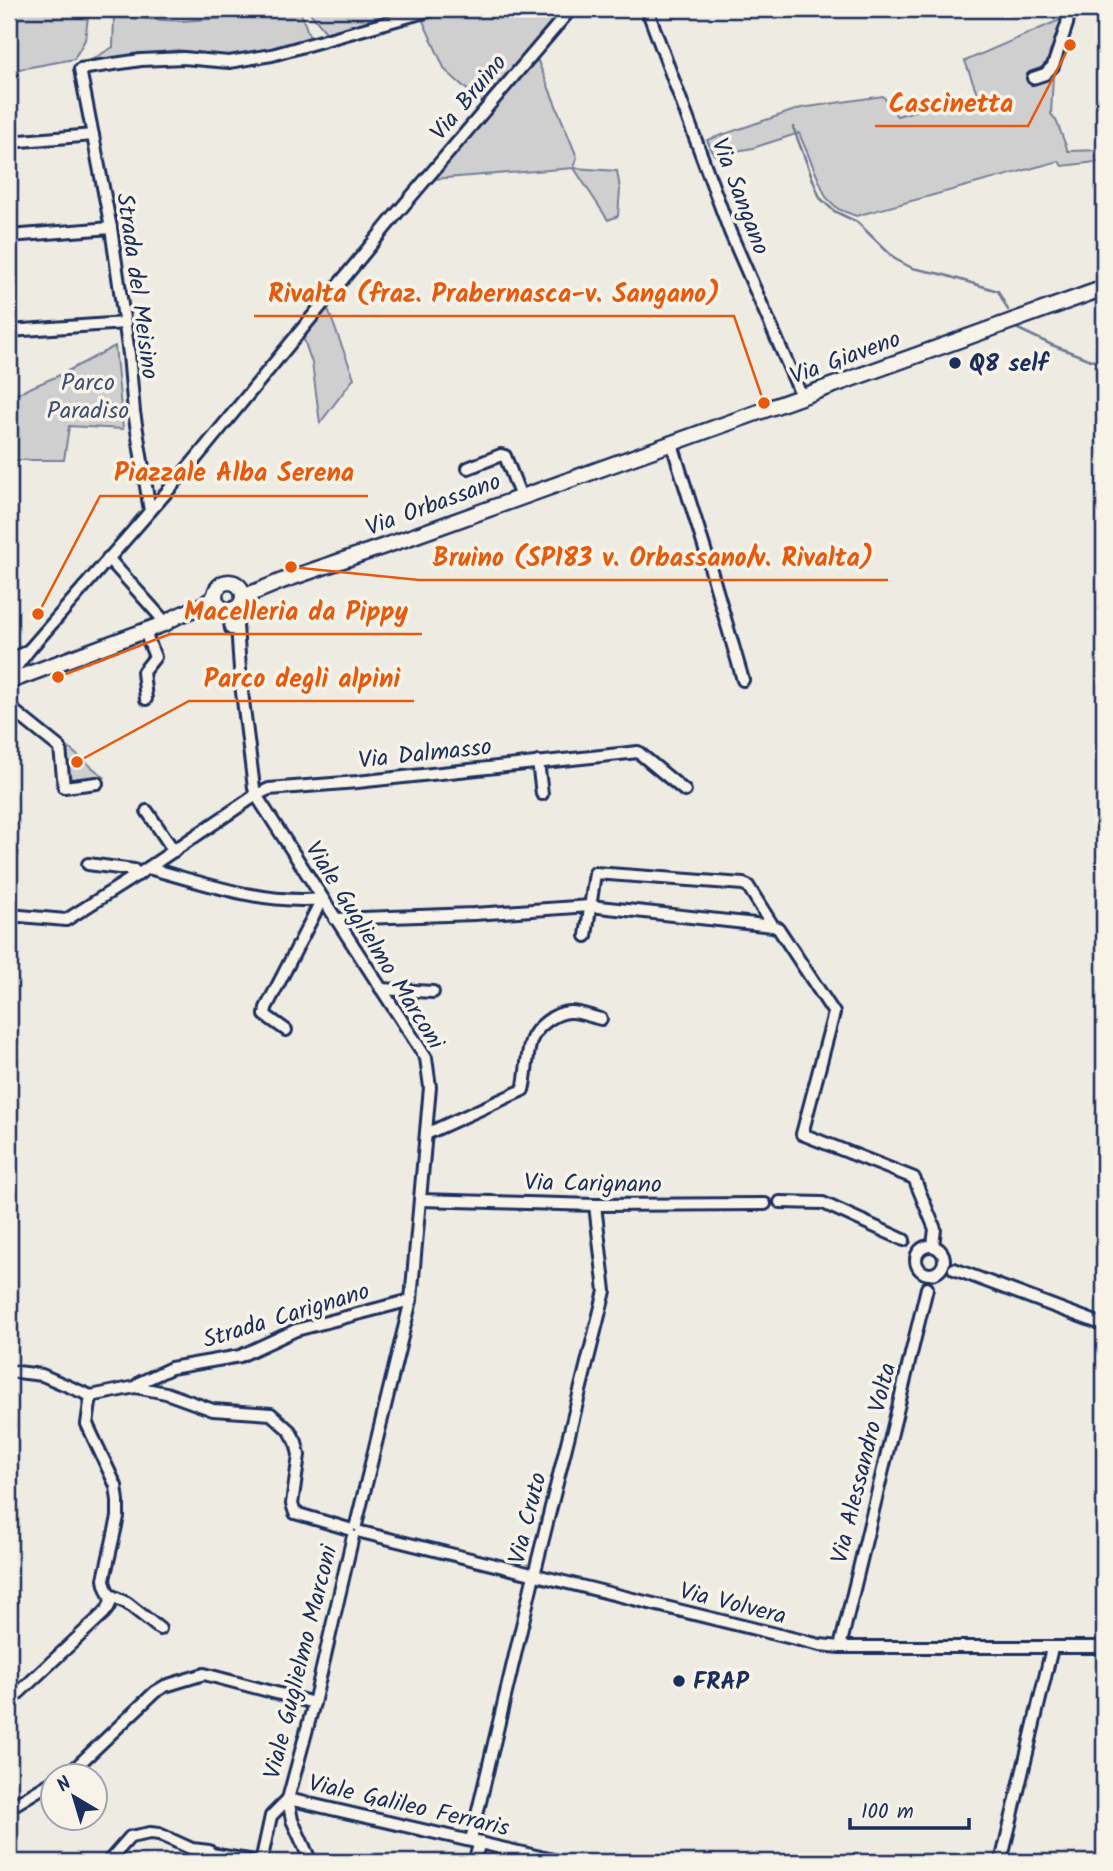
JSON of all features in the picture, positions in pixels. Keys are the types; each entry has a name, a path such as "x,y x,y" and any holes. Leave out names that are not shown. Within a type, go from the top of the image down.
{"main road":[{"name":"Via Giaveno","path":"521,497 1104,288"},
{"name":"Via Orbassano","path":"10,671 37,672 52,664 166,624 208,603 231,601 521,497"}],"street":[{"name":"Strada del Meisino","path":"150,511 141,463 111,229 80,69 141,60 183,58 229,62 272,55 435,9"},
{"name":"Via Bruino","path":"10,671 193,462 398,212 571,9"},
{"name":"Via Sangano","path":"647,9 730,232 802,397"},
{"path":"1033,78 1045,74 1053,66 1067,24 1065,9"},
{"path":"9,142 93,135"},
{"path":"9,236 111,229"},
{"path":"9,331 125,323"},
{"path":"672,444 743,680"},
{"name":"Via Orbassano","path":"468,468 501,455 505,456 521,497"},
{"path":"108,558 166,624"},
{"name":"Viale Guglielmo Marconi","path":"231,601 256,795 426,1058 430,1087 411,1300 314,1703 288,1799"},
{"path":"145,632 155,657 143,672 146,699"},
{"path":"9,707 60,748 64,787 97,783"},
{"name":"Via Dalmasso","path":"9,915 66,920 269,789 638,751 685,791"},
{"path":"538,762 542,794"},
{"path":"147,811 174,851"},
{"path":"88,864 134,870 138,875"},
{"path":"148,868 253,895 300,901 322,899"},
{"path":"586,936 595,873 743,884 748,886 773,926"},
{"path":"286,1030 265,1015 266,1008 322,899"},
{"path":"335,919 590,906 778,928 834,1013 802,1133 914,1178 935,1229 916,1264 927,1288"},
{"path":"381,989 433,992"},
{"path":"426,1134 523,1090 530,1043 535,1032 547,1022 560,1014 570,1012 601,1019"},
{"name":"Via Carignano","path":"420,1200 595,1205 765,1205"},
{"path":"780,1202 822,1203 924,1249 940,1250 940,1268"},
{"name":"Via Cruto","path":"474,1862 476,1841 534,1575 605,1291 595,1205"},
{"path":"921,1272 925,1274 940,1268 954,1269 1104,1325"},
{"name":"Via Alessandro Volta","path":"840,1647 927,1288 940,1268"},
{"name":"Strada Carignano","path":"135,1387 171,1368 240,1356 296,1330 411,1300"},
{"path":"9,1371 42,1375 91,1396 87,1424 116,1486 118,1501 118,1517 104,1578 110,1595 110,1605 9,1702"},
{"name":"Via Volvera","path":"91,1396 135,1387 166,1393 213,1410 275,1416 290,1431 299,1455 292,1504 295,1513 355,1531 784,1638 820,1646 840,1647 1104,1647"},
{"path":"110,1595 127,1603 160,1629"},
{"path":"1002,1862 1052,1648"},
{"path":"81,1762 155,1692 165,1686 204,1674 314,1703"},
{"path":"9,1808 38,1790"},
{"path":"108,1862 130,1837 154,1833 192,1849 261,1862 271,1816 288,1799"},
{"path":"288,1799 292,1820 311,1862"},
{"name":"Viale Galileo Ferraris","path":"288,1799 562,1862"}],"green space":[{"path":"9,9 89,9 85,40 74,59 9,71"},
{"path":"126,9 264,9 204,15 164,15"},
{"path":"307,9 417,9 328,35"},
{"path":"450,9 562,9 482,103 445,70 423,21"},
{"path":"301,13 311,41 264,53 230,57 178,50 91,60 113,47 114,17 181,21"},
{"path":"1064,18 1050,67 1053,76 1051,114 1068,151 1104,150 1104,161 1062,166 1059,161 856,216 838,209 826,197 799,133 753,148 714,155 707,140 801,108 883,96 897,116 977,93 965,61"},
{"path":"535,54 577,157 574,168 432,179"},
{"path":"574,168 617,171 620,189 618,216 608,220"},
{"path":"327,307 354,378 320,423 312,363 303,337"},
{"name":"Parco Paradiso","path":"115,346 123,429 69,426 64,460 12,460 9,448 9,397 60,375"},
{"path":"66,746 104,777 71,781"}],"waterway":[{"path":"793,127 820,198 834,211 857,222 895,259 912,268 998,291 1008,310"},
{"path":"1016,328 1104,365"}],"place":[{"name":"Cascinetta","path":"1070,45"},
{"name":"Q8 self","path":"955,363"},
{"name":"Rivalta (fraz. Prabernasca-v. Sangano)","path":"764,403"},
{"name":"Bruino (SP183 v. Orbassano/v. Rivalta)","path":"291,567"},
{"name":"Piazzale Alba Serena","path":"38,614"},
{"name":"Macelleria da Pippy","path":"58,677"},
{"name":"Parco degli alpini","path":"77,762"},
{"name":"FRAP","path":"679,1681"}]}
